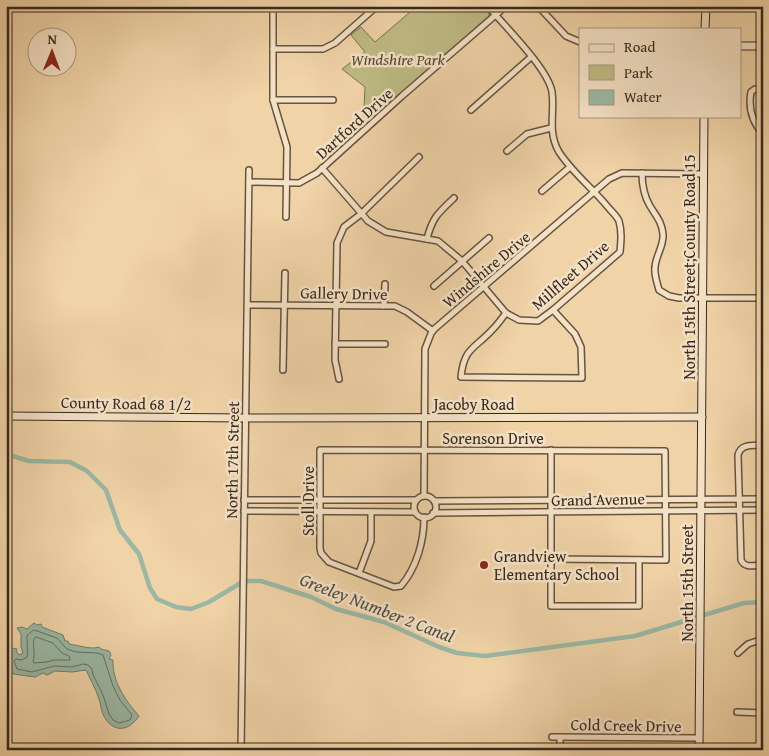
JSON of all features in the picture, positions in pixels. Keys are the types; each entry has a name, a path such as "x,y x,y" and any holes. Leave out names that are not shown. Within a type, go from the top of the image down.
{"street":[{"path":"273,6 272,100 287,147 286,217"},
{"path":"273,49 323,49 336,43 378,6"},
{"path":"488,6 539,65 547,77 552,92 551,128 558,150 570,167 595,192"},
{"name":"Dartford Drive","path":"249,182 299,183 317,173 506,6"},
{"path":"538,6 566,36 579,42"},
{"path":"705,28 706,6"},
{"path":"742,46 763,46"},
{"path":"472,110 531,58"},
{"path":"763,89 755,89 751,92 751,116 753,122 763,134"},
{"path":"272,100 333,100"},
{"name":"North 15th Street;County Road 15","path":"702,417 704,118"},
{"path":"507,150 527,134 551,128"},
{"path":"339,379 335,360 337,243 344,227 361,214 419,157"},
{"path":"542,191 570,167"},
{"path":"322,168 368,221 386,232 438,241 462,261 506,313 493,330 468,352 462,363 461,377 582,378 581,347 575,334 553,310"},
{"name":"North 17th Street","path":"241,750 249,170"},
{"name":"Windshire Drive","path":"433,330 609,179 622,173 704,174"},
{"path":"642,173 642,188 662,225 663,244 655,266 655,277 659,290 670,296 763,298"},
{"name":"Millfleet Drive","path":"506,313 519,320 538,321 620,252 622,235 618,219 595,192"},
{"path":"427,239 430,223 454,198"},
{"path":"434,286 489,238"},
{"path":"283,370 285,273"},
{"path":"384,284 384,306"},
{"name":"Gallery Drive","path":"248,305 395,306 433,330"},
{"path":"424,496 425,349 433,330"},
{"path":"335,344 385,344"},
{"name":"County Road 68 1/2","path":"6,416 246,418"},
{"name":"Jacoby Road","path":"246,418 702,417"},
{"name":"North 15th Street","path":"699,750 702,417"},
{"path":"763,445 747,446 740,449 738,455 741,560 742,564 747,566 763,565"},
{"name":"Sorenson Drive","path":"320,450 665,451 666,499"},
{"name":"Stoll Drive","path":"320,450 320,548 324,558 329,562 394,587 401,586 415,562 421,546 424,517"},
{"path":"551,450 551,606 639,606 639,560"},
{"path":"244,500 416,500 429,496 434,501 435,508 433,513 429,516 419,516 415,512 414,507 416,500"},
{"name":"Grand Avenue","path":"434,501 763,498"},
{"path":"551,559 666,560 666,499"},
{"name":"Grand Avenue","path":"433,513 763,510"},
{"path":"244,511 415,512"},
{"path":"360,573 371,541 371,512"},
{"path":"738,653 748,644 763,639"},
{"path":"737,712 763,712"},
{"name":"Cold Creek Drive","path":"552,737 699,738"},
{"path":"560,737 560,750"}],"green space":[{"name":"Windshire Park","path":"417,6 483,6 489,16 372,118 364,108 365,87 342,69 365,52 351,35 361,27 375,42"}],"water":[{"path":"34,623 37,625 41,624 42,627 63,635 65,641 68,641 69,644 88,648 99,647 109,651 111,655 109,659 113,660 113,668 120,690 139,716 135,721 122,728 109,723 104,716 98,695 86,670 72,672 55,671 47,675 43,673 35,677 13,674 9,666 7,653 12,648 17,649 16,651 19,655 23,653 21,634 17,628 27,629"}],"waterway":[{"name":"Greeley Number 2 Canal","path":"6,454 29,461 70,462 87,471 106,490 120,530 139,554 150,588 157,599 176,607 191,609 209,602 244,581 261,581 311,597 336,609 384,622 439,647 457,653 485,656 635,636 744,603 763,602"}],"place":[{"name":"Grandview Elementary School","path":"484,565"}]}
